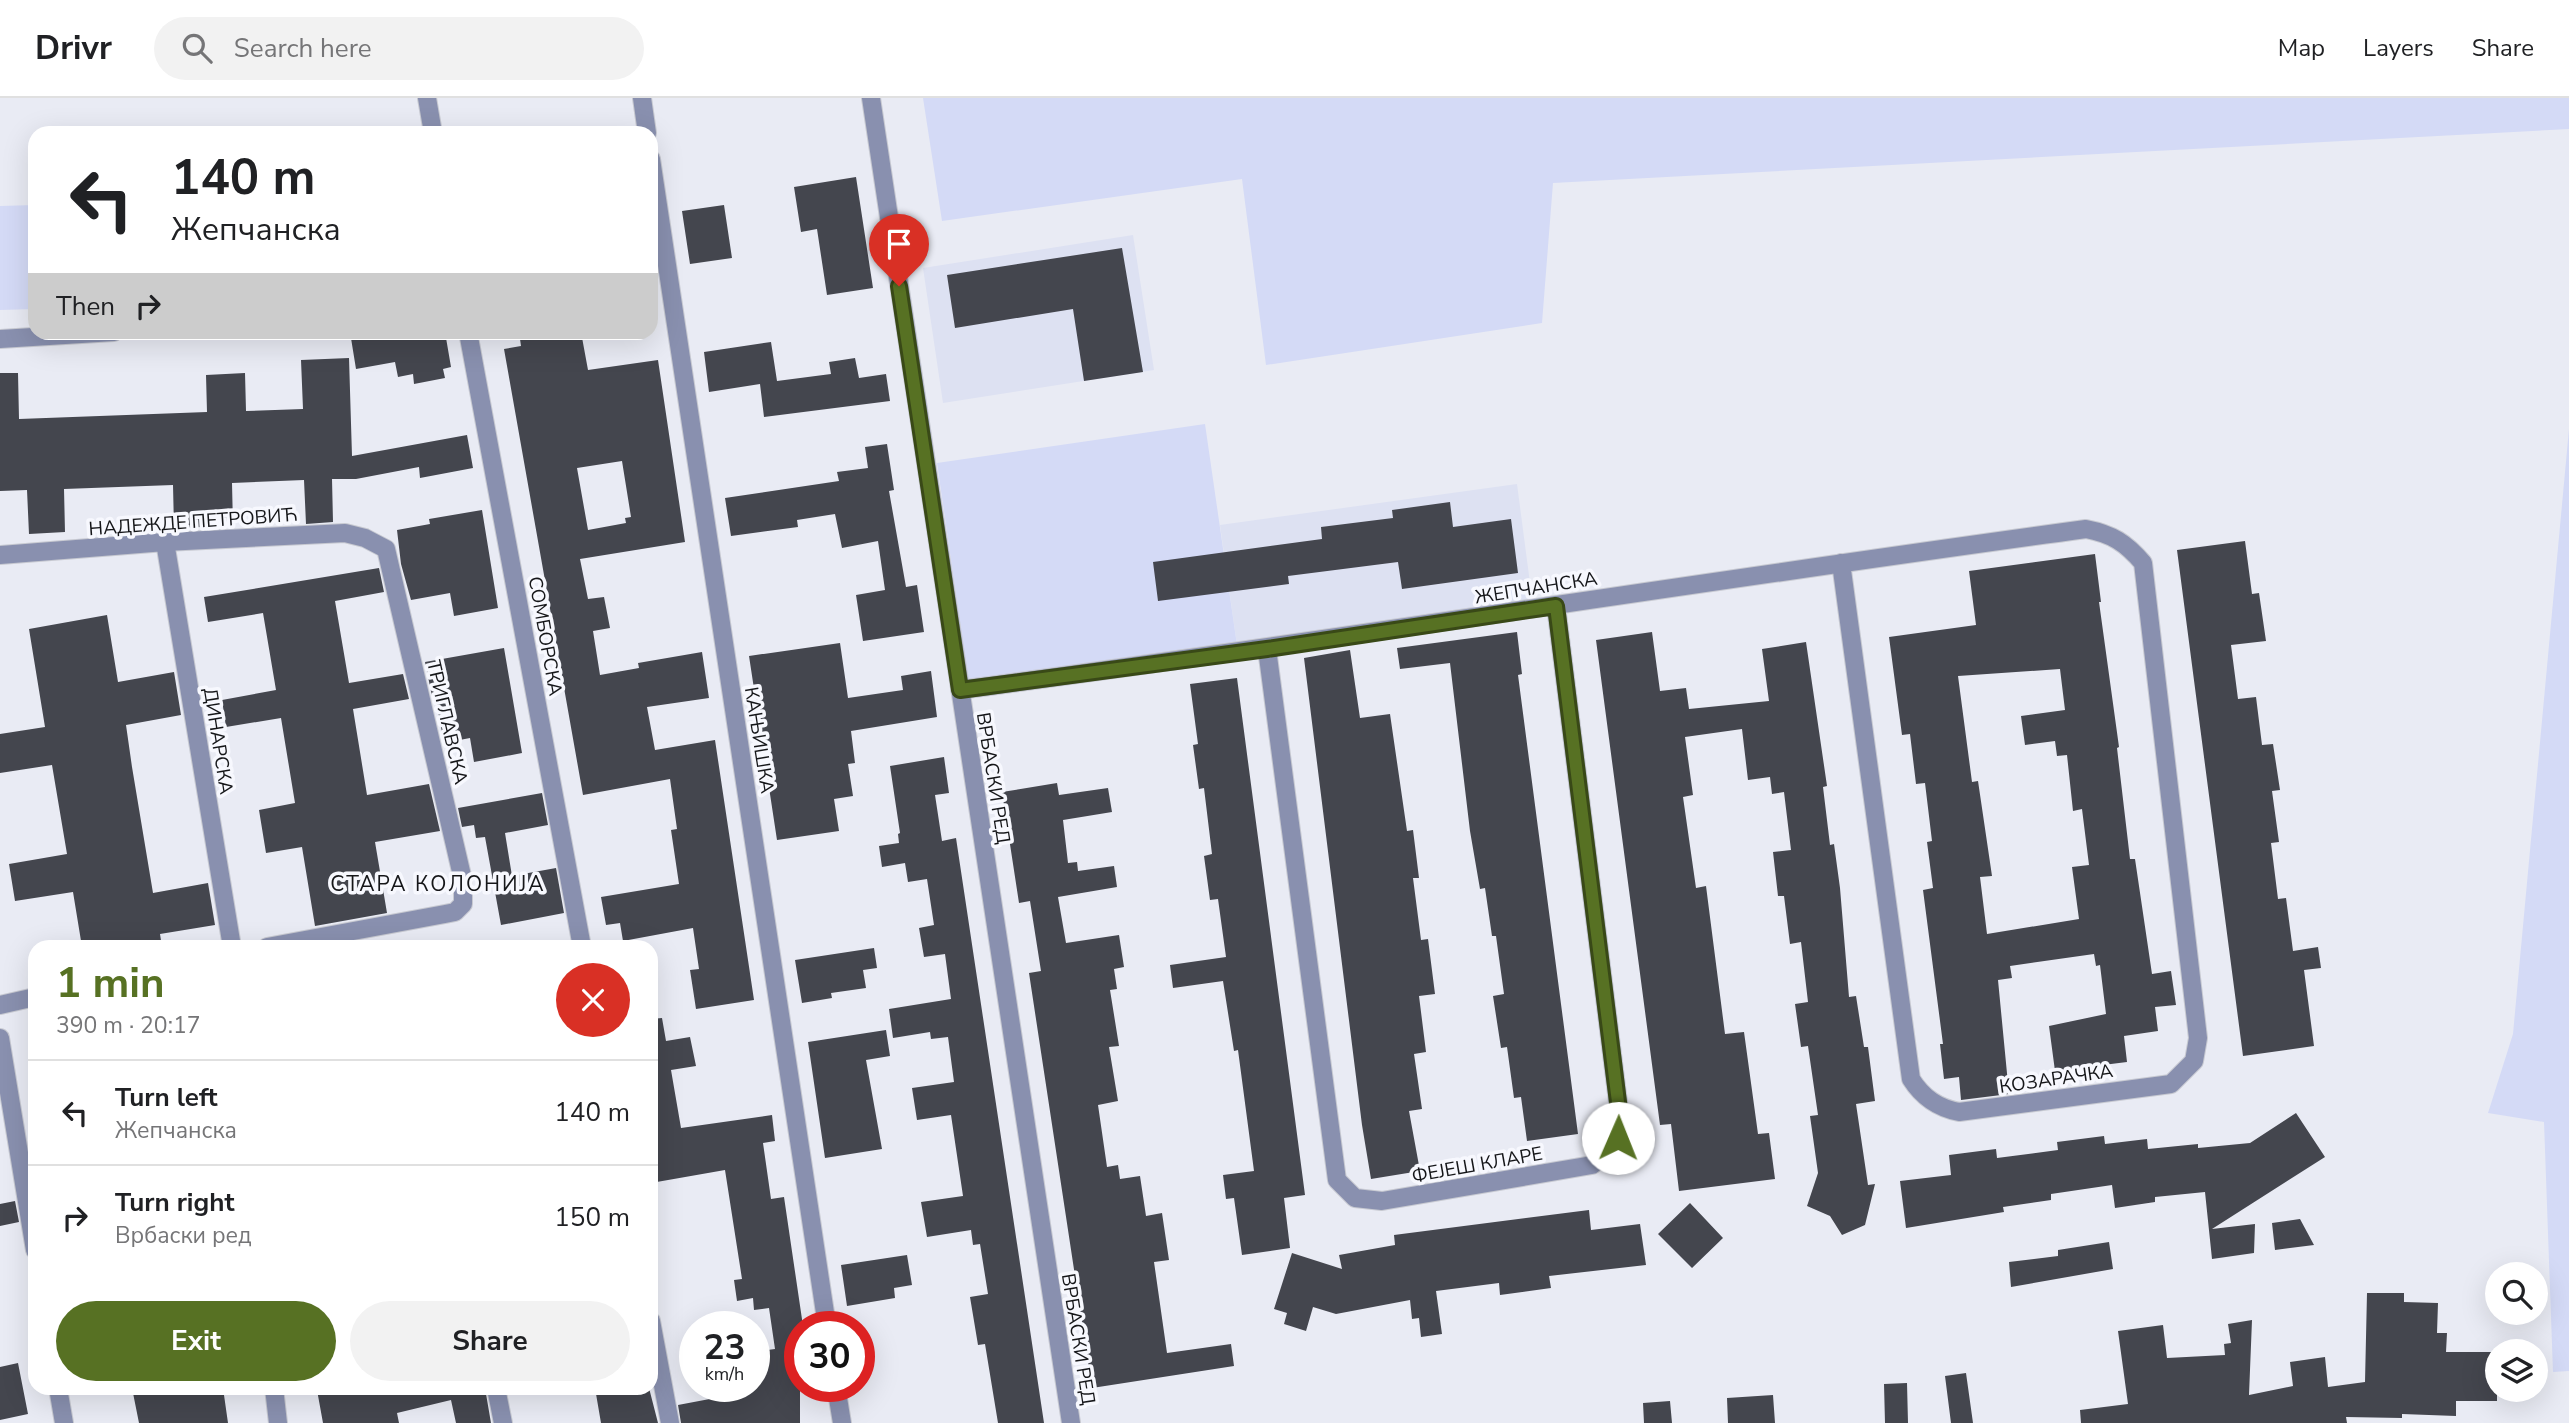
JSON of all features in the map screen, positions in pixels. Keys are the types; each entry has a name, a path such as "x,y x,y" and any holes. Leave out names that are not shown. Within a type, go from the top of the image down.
{"street":[{"path":"428,98 432,126"},
{"path":"642,98 646,126"},
{"name":"ВРБАСКИ РЕД","path":"871,98 1071,1423"},
{"name":"КАЊИШКА","path":"658,205 825,1311"},
{"path":"0,339 28,337"},
{"name":"СОМБОРСКА","path":"469,340 581,940"},
{"name":"ЖЕПЧАНСКА","path":"960,690 1267,649 2086,529 2117,538"},
{"name":"НАДЕЖДЕ ПЕТРОВИЋ","path":"0,555 165,542 345,533 365,538 386,549"},
{"name":"КОЗАРАЧКА","path":"1841,563 1911,1079 1927,1099 1948,1110 1959,1112 2171,1084 2189,1067 2197,1052 2198,1038 2143,563 2117,538"},
{"name":"ДИНАРСКА","path":"165,542 231,940"},
{"name":"ТРИГЛАВСКА","path":"306,940 445,915 455,912 463,904 463,880 386,549"},
{"name":"ФЕЈЕШ КЛАРЕ","path":"1267,649 1337,1181 1355,1198 1382,1201 1592,1165 1614,1146 1621,1126 1556,606"},
{"path":"0,1005 28,999"},
{"path":"0,1038 28,1191"},
{"path":"658,1359 670,1423"},
{"path":"59,1395 64,1423"},
{"path":"275,1395 278,1423"},
{"path":"497,1395 503,1423"},
{"path":"839,1402 842,1423"}],"shaded area":[{"path":"923,98 2569,98 2569,129 1553,183 1542,323 1266,365 1242,179 942,221"},
{"path":"28,205 28,309 0,310 0,206"},
{"path":"1133,235 1154,370 943,403 923,268"},
{"path":"1205,424 1237,645 969,685 937,463"},
{"path":"2569,429 2569,1371 2553,1372 2544,1122 2488,1113 2513,1034"},
{"path":"1517,484 1533,606 1237,645 1220,525"}],"building":[{"path":"856,177 873,288 827,295 817,229 801,232 794,187"},
{"path":"724,205 732,258 690,264 682,211"},
{"path":"1122,248 1143,372 1084,381 1073,309 955,328 947,275"},
{"path":"351,340 446,340 451,367 443,369 445,378 414,384 413,374 398,377 395,362 356,369"},
{"path":"520,340 582,340 588,370 658,360 685,542 580,559 588,599 604,597 610,628 593,631 600,675 639,668 638,663 702,652 709,698 647,707 655,750 715,740 754,1000 696,1009 690,970 699,969 693,928 623,940 620,923 606,925 601,897 679,884 671,830 677,829 670,779 583,795 504,349 521,346","holes":["622,461 631,517 625,518 626,523 588,530 577,468"]},
{"path":"771,342 777,381 831,374 829,362 855,358 859,378 886,374 890,401 764,417 760,384 709,392 704,352"},
{"path":"349,358 352,456 467,435 473,468 420,478 419,467 356,479 332,479 333,522 306,524 304,480 232,483 233,526 174,528 173,485 64,489 65,532 29,534 27,490 0,491 0,373 18,373 19,419 207,412 206,375 245,373 246,411 303,409 301,360"},
{"path":"887,444 894,490 889,491 906,587 917,585 924,632 863,641 856,595 885,590 878,541 842,548 835,514 797,520 798,527 731,536 725,498 839,481 837,472 868,468 865,447"},
{"path":"1450,502 1453,527 1511,519 1518,573 1402,589 1398,562 1288,576 1289,584 1158,601 1153,562 1322,539 1321,527 1393,518 1392,510"},
{"path":"482,510 498,608 454,616 450,593 411,600 401,564 397,530 430,524 429,519"},
{"path":"2245,541 2252,594 2259,593 2266,641 2231,645 2238,699 2256,697 2262,745 2273,744 2280,790 2272,791 2279,842 2271,843 2278,899 2286,898 2293,951 2318,947 2321,968 2304,970 2314,1046 2243,1056 2177,550"},
{"path":"2095,554 2130,859 2135,859 2152,974 2171,971 2176,1005 2155,1007 2158,1031 2124,1036 2127,1062 2055,1071 2049,1026 2106,1014 2100,965 2096,966 2094,954 2010,966 2012,978 1998,980 2009,1094 1961,1100 1959,1077 1944,1079 1940,1044 1943,1044 1923,890 1933,888 1927,842 1932,841 1925,783 1916,784 1910,734 1902,735 1889,637 1976,625 1969,571","holes":["2060,669 2065,710 2021,716 2025,745 2055,741 2057,756 2067,755 2073,811 2082,809 2089,865 2072,867 2079,919 1987,934 1980,877 1992,876 1978,781 1972,782 1958,676"]},
{"path":"379,568 384,592 335,601 349,683 403,674 409,699 353,709 367,795 429,784 440,831 375,842 387,913 315,926 302,847 266,853 259,810 295,803 281,718 226,727 222,700 276,690 263,613 208,622 204,597"},
{"path":"107,615 118,682 174,672 181,715 126,725 132,767 153,893 208,883 215,925 160,934 161,940 81,940 73,892 15,901 9,864 67,854 52,765 0,773 0,734 45,727 29,629"},
{"path":"1517,632 1522,674 1518,675 1578,1134 1527,1141 1521,1097 1514,1098 1507,1047 1501,1048 1493,996 1504,994 1496,936 1492,936 1485,888 1480,889 1470,831 1450,663 1400,669 1397,648"},
{"path":"1652,632 1660,691 1686,688 1689,709 1769,701 1762,649 1806,642 1827,786 1823,787 1830,845 1834,844 1840,888 1849,997 1856,996 1864,1047 1868,1047 1875,1101 1856,1104 1868,1185 1875,1184 1865,1225 1842,1235 1830,1216 1807,1206 1818,1173 1810,1116 1818,1115 1808,1046 1801,1047 1795,1004 1808,1002 1801,942 1790,944 1784,896 1778,896 1773,852 1791,850 1784,792 1772,794 1770,777 1748,780 1742,729 1685,737 1693,795 1683,797 1696,888 1706,886 1725,1034 1744,1032 1758,1134 1769,1133 1775,1179 1679,1191 1671,1124 1660,1125 1596,640"},
{"path":"840,643 848,698 903,690 901,676 931,671 937,717 851,731 855,763 848,764 853,796 834,799 839,831 777,840 749,656"},
{"path":"504,648 522,753 474,762 470,738 444,743 435,695 432,696 425,662"},
{"path":"1350,650 1360,718 1390,714 1407,831 1413,830 1419,878 1413,878 1421,940 1428,939 1435,994 1419,996 1426,1052 1414,1054 1422,1109 1409,1111 1420,1171 1371,1179 1304,658"},
{"path":"1237,678 1305,1195 1284,1198 1290,1248 1242,1255 1234,1198 1226,1199 1223,1175 1254,1171 1238,1050 1234,1051 1223,981 1173,988 1170,965 1226,957 1218,899 1210,900 1204,856 1212,854 1204,788 1199,789 1193,745 1198,744 1190,684"},
{"path":"944,757 949,793 935,795 942,841 956,838 1044,1423 998,1423 985,1344 978,1345 970,1297 988,1294 980,1244 973,1245 971,1230 927,1237 921,1202 963,1196 951,1115 917,1120 912,1088 954,1082 948,1037 931,1039 930,1032 893,1038 889,1009 951,999 945,954 924,957 919,928 934,925 927,879 908,882 905,863 882,867 879,846 899,843 900,833 890,766"},
{"path":"1057,783 1059,795 1108,788 1112,812 1063,820 1068,863 1077,862 1078,871 1114,866 1117,887 1058,897 1066,943 1119,935 1124,967 1114,969 1117,989 1110,990 1119,1046 1109,1047 1118,1101 1098,1105 1107,1167 1118,1165 1120,1179 1140,1176 1146,1216 1162,1213 1169,1260 1154,1262 1167,1353 1231,1344 1234,1366 1092,1388 1029,973 1041,971 1030,901 1019,903 1002,792"},
{"path":"542,793 548,825 505,833 512,876 556,868 564,913 501,925 485,837 476,838 474,825 462,827 458,808"},
{"path":"874,948 877,968 863,970 866,988 831,993 832,998 802,1003 795,960"},
{"path":"658,1018 662,1018 666,1041 690,1037 696,1066 671,1070 681,1128 772,1115 775,1141 763,1143 771,1199 784,1197 801,1311 784,1311 784,1402 800,1402 800,1423 681,1423 678,1405 694,1402 770,1402 770,1350 775,1349 769,1308 754,1310 753,1298 737,1301 734,1280 742,1279 725,1170 658,1182"},
{"path":"886,1030 890,1056 866,1060 882,1149 825,1158 808,1042"},
{"path":"2296,1113 2325,1157 2212,1229 2255,1224 2254,1253 2212,1259 2205,1192 2155,1197 2155,1202 2115,1208 2112,1185 2051,1194 2051,1200 2003,1207 2004,1212 1906,1228 1900,1181 1951,1175 1949,1155 1996,1149 1997,1158 2058,1150 2057,1142 2104,1136 2105,1144 2147,1139 2148,1149 2250,1143"},
{"path":"15,1201 19,1222 0,1226 0,1204"},
{"path":"1690,1203 1723,1238 1692,1268 1658,1234"},
{"path":"1589,1210 1591,1230 1640,1224 1646,1265 1549,1276 1551,1288 1500,1295 1499,1283 1436,1291 1442,1334 1421,1337 1419,1318 1412,1319 1410,1300 1336,1314 1313,1307 1306,1331 1284,1324 1287,1313 1274,1309 1292,1253 1342,1269 1339,1255 1395,1245 1394,1235"},
{"path":"2300,1219 2314,1245 2275,1250 2272,1223"},
{"path":"2109,1242 2113,1269 2011,1287 2009,1262 2058,1256 2058,1250"},
{"path":"907,1255 912,1285 894,1288 895,1298 847,1306 841,1265"},
{"path":"2367,1293 2404,1293 2404,1302 2438,1303 2437,1333 2447,1333 2446,1352 2485,1352 2485,1401 2456,1401 2456,1416 2402,1414 2402,1418 2346,1417 2347,1423 2081,1423 2080,1410 2128,1404 2118,1331 2163,1325 2167,1358 2225,1355 2224,1344 2231,1343 2228,1324 2252,1320 2249,1395 2293,1386 2290,1362 2325,1357 2328,1387 2365,1382"},
{"path":"18,1363 28,1414 0,1420 0,1367"},
{"path":"1966,1373 1973,1423 1951,1423 1945,1376"},
{"path":"1907,1383 1908,1423 1885,1423 1884,1384"},
{"path":"133,1395 224,1395 228,1423 139,1423"},
{"path":"318,1395 486,1395 491,1423 456,1423 451,1400 397,1413 399,1423 323,1423"},
{"path":"596,1395 651,1395 658,1423 601,1423"},
{"path":"1773,1395 1775,1423 1728,1423 1727,1398"},
{"path":"1670,1401 1672,1423 1644,1423 1643,1403"}],"district":[{"name":"СТАРА КОЛОНИЈА","path":"438,884"}],"route":[{"path":"899,286 960,690 1267,649 1556,606 1621,1126 1618,1138"}]}
